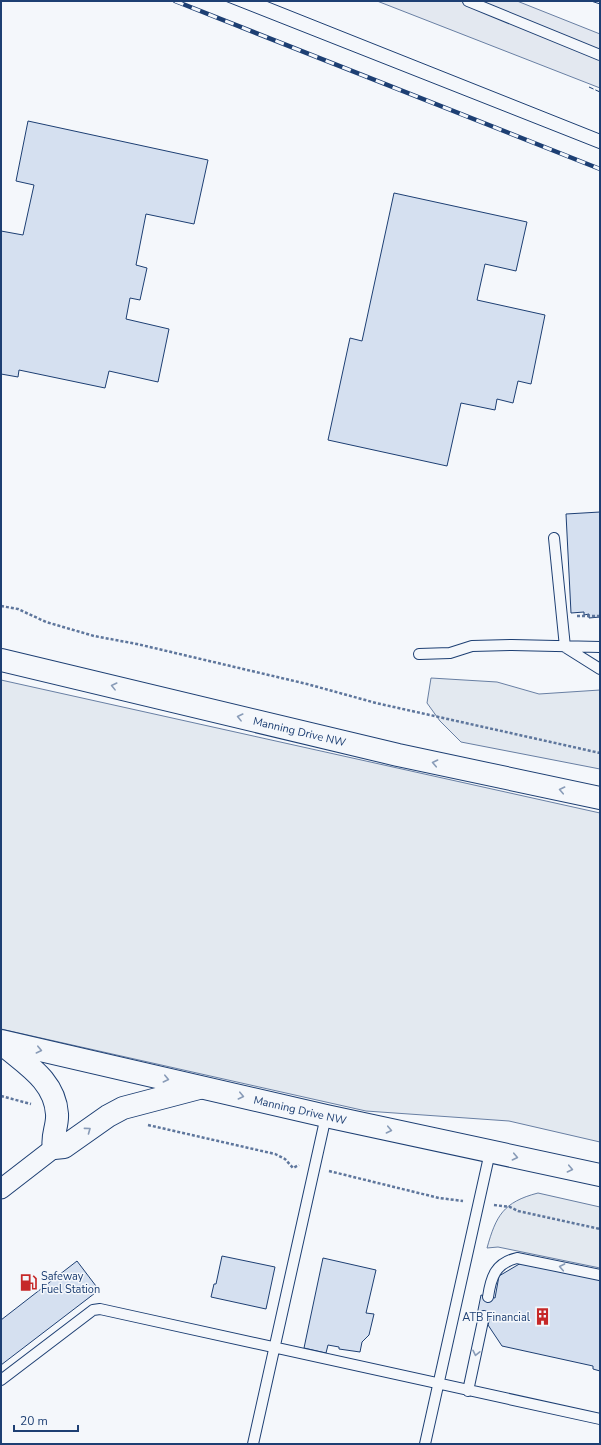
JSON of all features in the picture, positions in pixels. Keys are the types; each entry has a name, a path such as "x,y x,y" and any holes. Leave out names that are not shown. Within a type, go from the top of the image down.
{"main road":[{"name":"Manning Drive NW","path":"1,660 398,755 600,798"},
{"name":"Manning Drive NW","path":"1,1042 326,1116 600,1175"},
{"path":"1,1042 47,1082 53,1093 57,1115 52,1142 54,1148 64,1147 108,1116 123,1108 203,1087"}],"street":[{"path":"1,1189 54,1148"}],"lane":[{"path":"468,1 600,55"},
{"path":"554,538 565,646"},
{"path":"419,654 450,653 472,646 600,647"},
{"path":"565,646 600,669"},
{"path":"253,1444 326,1116"},
{"path":"425,1444 437,1384 490,1152"},
{"path":"488,1297 490,1286 498,1268 505,1261 517,1258 600,1275"},
{"path":"1,1380 93,1310 100,1309 600,1419"},
{"path":"468,1390 484,1316"}],"path":[{"path":"1,606 18,609 46,622 94,636 137,644 299,682 376,704 600,753"},
{"path":"574,616 600,616"},
{"path":"1,1096 34,1105"},
{"path":"147,1125 275,1154 285,1159 293,1168 300,1164"},
{"path":"335,1173 448,1200"},
{"path":"510,1207 518,1211 600,1229"}],"shaded area":[{"path":"377,1 517,1 600,34 600,88"},
{"path":"431,678 497,682 539,694 600,690 600,769 461,742 440,721 427,703"},
{"path":"1,680 600,813 600,1142 509,1121 366,1111 1,1029"},
{"path":"538,1193 600,1207 600,1268 498,1247 487,1248 494,1227 503,1212 517,1201"}],"building":[{"path":"591,1 600,1 600,4"},
{"path":"28,121 208,160 194,224 146,214 136,265 147,268 140,300 130,298 126,319 169,329 158,382 109,371 105,388 19,370 18,377 1,374 1,231 23,235 34,185 16,181"},
{"path":"394,193 527,222 516,271 485,264 477,300 545,315 531,384 518,381 513,403 497,399 495,410 461,403 447,466 328,440 350,338 362,341"},
{"path":"600,512 600,617 589,618 589,614 584,615 584,612 571,613 566,514"},
{"path":"222,1256 275,1267 266,1309 211,1297 214,1284 216,1284"},
{"path":"323,1258 376,1270 366,1313 374,1314 369,1335 362,1342 360,1352 339,1349 339,1347 328,1345 326,1353 304,1348"},
{"path":"77,1261 99,1290 1,1365 1,1320"},
{"name":"ATB Financial","path":"521,1263 600,1280 600,1371 593,1369 593,1366 502,1346 488,1325 490,1318 477,1315 481,1295 495,1298 499,1276"}],"tram line":[{"path":"225,1 600,149"},
{"path":"266,1 600,134"}],"railway":[{"path":"175,1 600,169"}],"fence":[{"path":"589,87 600,92"}],"place":[{"name":"Safeway Fuel Station","path":"28,1282"},
{"name":"ATB Financial","path":"543,1317"}]}
